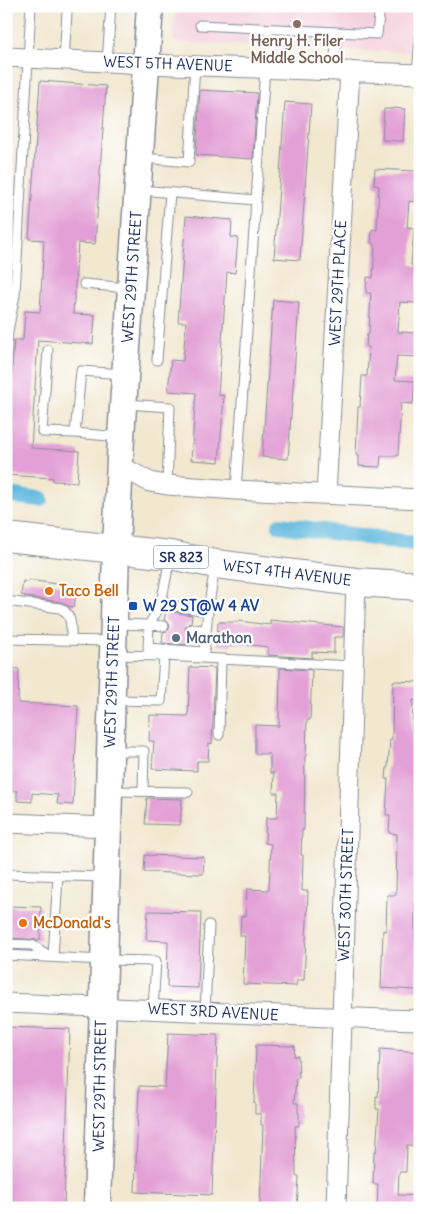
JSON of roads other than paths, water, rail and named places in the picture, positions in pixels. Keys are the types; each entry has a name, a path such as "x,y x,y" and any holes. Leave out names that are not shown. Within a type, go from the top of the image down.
{"main road":[{"name":"WEST 4TH AVENUE","path":"6,537 170,555 216,564 356,582 420,586"}],"street":[{"name":"WEST 29TH STREET","path":"97,1208 116,549 121,437 150,6"},
{"name":"WEST 5TH AVENUE","path":"6,57 418,74"},
{"name":"WEST 29TH PLACE","path":"326,494 342,71"},
{"path":"120,466 150,482 167,485 420,499"},
{"name":"WEST 30TH STREET","path":"336,1208 356,582"},
{"path":"6,823 108,827"},
{"name":"WEST 3RD AVENUE","path":"6,1003 420,1020"}],"lane":[{"path":"6,356 8,331 15,296 31,6"},
{"path":"107,62 110,6"},
{"path":"200,25 377,34 380,6"},
{"path":"64,60 67,12"},
{"path":"337,32 342,71"},
{"path":"418,74 420,40"},
{"path":"140,158 189,162 195,66"},
{"path":"236,490 265,68"},
{"path":"138,190 256,200"},
{"path":"157,360 170,193"},
{"path":"84,284 131,288"},
{"path":"48,350 42,432 121,437"},
{"path":"75,434 81,371 126,374"},
{"path":"124,404 170,407 167,485"},
{"path":"170,555 161,604 149,625 148,648 204,652 208,611 216,564"},
{"path":"6,602 65,610 71,619 71,640"},
{"path":"161,604 208,611"},
{"path":"114,640 149,625 164,626"},
{"path":"191,628 206,630"},
{"path":"6,639 114,640 164,656 353,666"},
{"path":"112,700 161,701 164,656"},
{"path":"219,735 221,659"},
{"path":"110,751 144,751 143,792"},
{"path":"109,791 188,792"},
{"path":"6,874 106,878"},
{"path":"53,958 58,876"},
{"path":"205,1012 209,925"},
{"path":"6,944 32,945 53,958"},
{"path":"6,955 156,961 153,1009"}],"waterway":[{"path":"6,495 41,499"},
{"path":"280,525 420,543"}],"place":[{"name":"Henry H. Filer Middle School","path":"297,24"},
{"name":"Taco Bell","path":"49,591"},
{"name":"W 29 ST@W 4 AV","path":"133,606"},
{"name":"Marathon","path":"176,638"},
{"name":"McDonald's","path":"23,923"}]}
